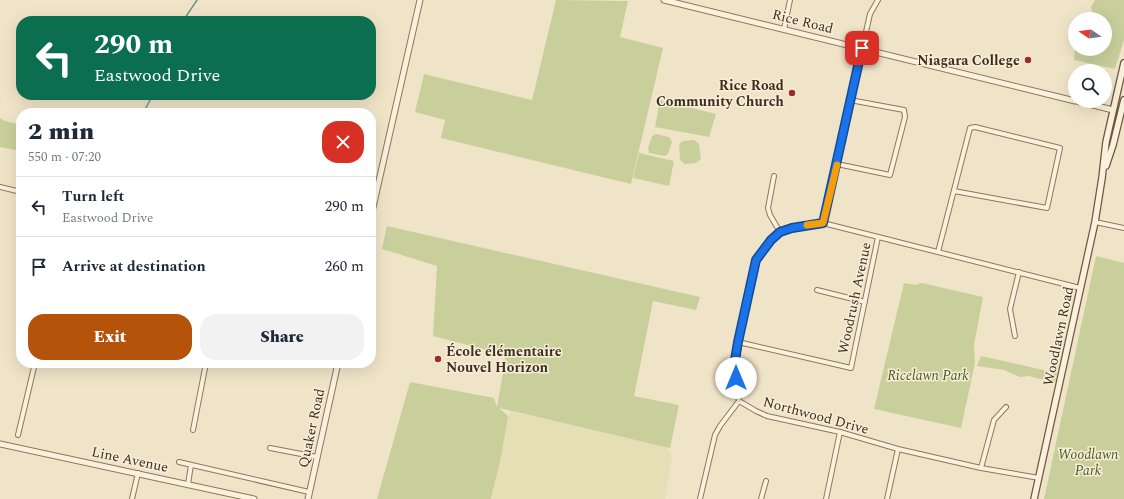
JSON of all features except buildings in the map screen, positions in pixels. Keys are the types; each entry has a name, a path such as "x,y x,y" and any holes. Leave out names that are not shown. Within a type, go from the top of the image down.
{"main road":[{"name":"Woodlawn Road","path":"1034,499 1095,222 1106,142 1124,62"},
{"name":"Woodlawn Road","path":"1102,178 1113,145 1124,100"},
{"name":"Rice Road","path":"1113,110 1122,112"}],"street":[{"path":"376,194 420,0"},
{"name":"Rice Road","path":"664,0 1068,99"},
{"path":"784,29 790,0"},
{"path":"823,223 870,14 878,0"},
{"path":"837,164 890,175 905,117 904,110 850,100"},
{"name":"Rice Road","path":"1105,108 1113,110"},
{"path":"938,252 970,128 975,127 1060,148 1047,208 954,191"},
{"path":"774,176 768,208 770,215 780,232"},
{"path":"0,187 16,191"},
{"path":"1095,222 1124,228"},
{"path":"700,499 715,435 739,401 734,366 756,260 771,240 780,232 792,228 823,223 1080,288"},
{"name":"Woodrush Avenue","path":"738,342 851,368 878,237"},
{"path":"1015,336 1010,309 1019,272"},
{"path":"816,290 865,302"},
{"path":"18,435 34,368"},
{"path":"192,430 205,368"},
{"name":"Quaker Road","path":"308,499 337,368"},
{"name":"Northwood Drive","path":"739,401 768,416 840,432 898,449 982,468 1039,478"},
{"path":"982,468 994,420 1006,407"},
{"path":"826,499 840,432"},
{"name":"Line Avenue","path":"0,444 254,499"},
{"path":"270,448 317,457"},
{"path":"888,499 898,449"},
{"path":"179,462 309,492"},
{"path":"188,484 191,465"},
{"path":"132,499 138,473"},
{"path":"762,499 766,481"}],"shaded area":[{"path":"510,411 665,446 672,456 665,499 492,499"}],"green space":[{"path":"556,0 628,1 620,37 663,48 631,184 441,138 445,120 415,112 424,74 532,100"},
{"path":"1095,0 1124,0 1124,40 1115,69 1112,68 1112,64 1092,64 1074,60 1074,56 1112,56 1112,12 1092,12 1091,7"},
{"path":"660,100 716,114 709,137 655,127"},
{"path":"0,118 16,124 16,150 0,147"},
{"path":"656,134 669,137 672,142 668,154 665,156 649,153 648,148 652,136"},
{"path":"694,140 699,144 701,159 696,163 685,164 680,160 679,144 683,141"},
{"path":"639,153 674,161 669,186 633,178"},
{"path":"387,226 700,297 696,310 653,301 634,396 679,405 670,448 499,408 508,416 501,457 491,499 377,499 410,382 494,398 497,407 506,355 433,336 437,266 382,249"},
{"name":"Woodlawn Park","path":"1096,256 1124,263 1124,499 1044,499"},
{"name":"Ricelawn Park","path":"904,283 915,285 922,283 983,297 974,345 975,363 961,428 874,409"},
{"path":"981,356 1057,373 1055,383 1029,376 1020,377 1004,370 977,366"}],"waterway":[{"path":"186,16 197,0"},
{"path":"146,108 150,100"}],"slow traffic":[{"path":"807,225 823,223 837,165"}],"place":[{"name":"Niagara College","path":"1028,60"},
{"name":"Rice Road Community Church","path":"792,93"},
{"name":"École élémentaire Nouvel Horizon","path":"438,359"}],"route":[{"path":"736,378 734,366 738,342 756,260 771,240 780,232 809,224 823,223 862,48"}]}
